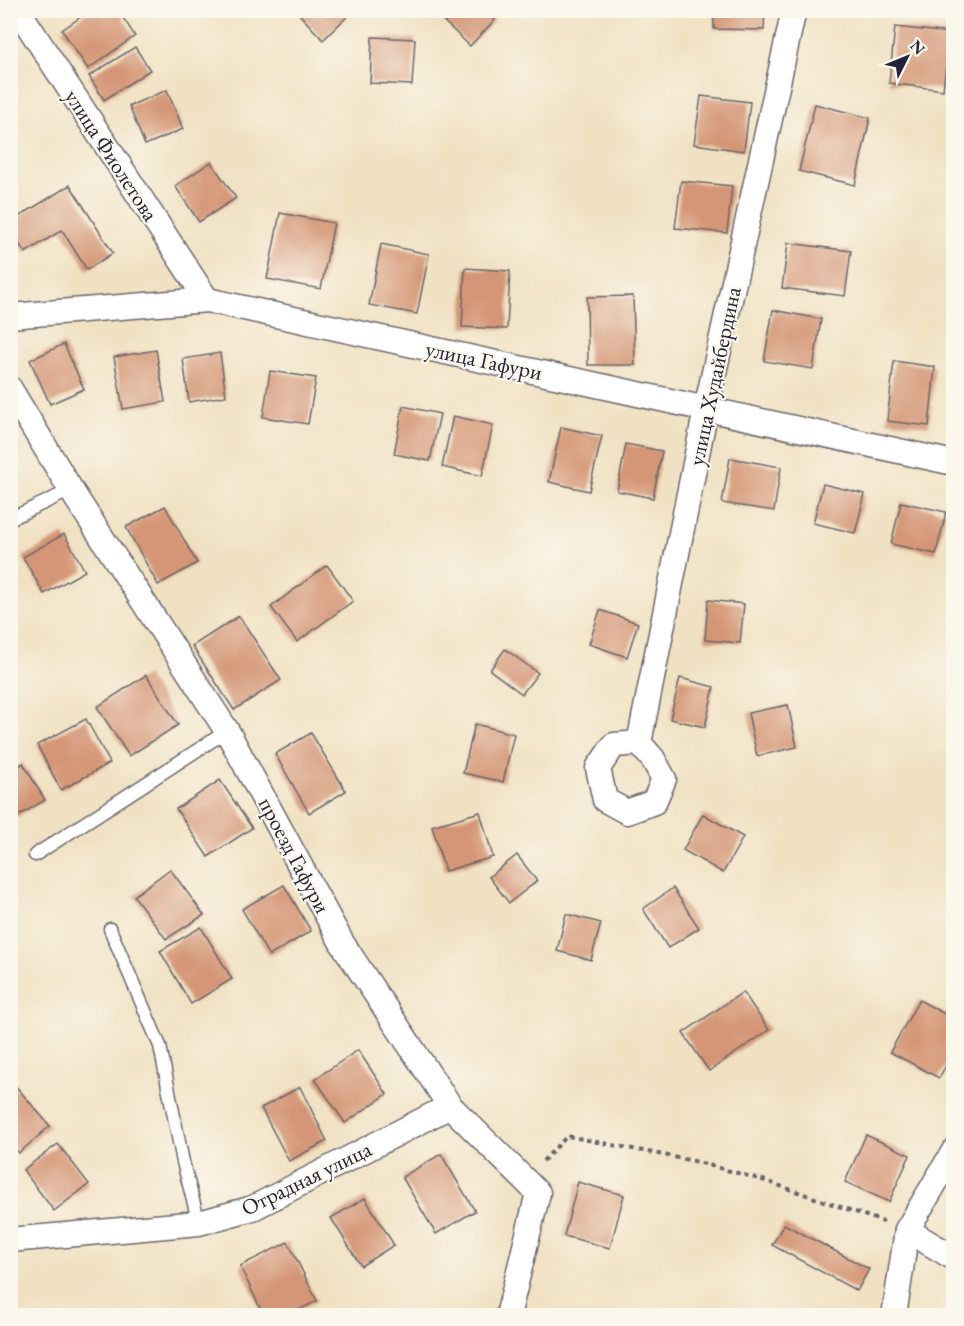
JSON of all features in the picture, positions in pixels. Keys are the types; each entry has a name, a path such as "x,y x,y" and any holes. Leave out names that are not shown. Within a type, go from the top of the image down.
{"street":[{"name":"улица Фиолетова","path":"18,10 207,300"},
{"name":"улица Худайбердина","path":"639,743 706,409 794,10"},
{"name":"улица Гафури","path":"10,316 207,300 954,463"},
{"name":"проезд Гафури","path":"10,389 71,490 227,731 342,943 450,1106 538,1193 508,1316"},
{"name":"Отрадная улица","path":"10,1240 199,1223 253,1209 450,1106"},
{"path":"894,1316 908,1230 954,1152"},
{"path":"908,1230 954,1258"}],"lane":[{"path":"10,519 71,490"},
{"path":"34,855 227,731"},
{"path":"110,929 160,1046 183,1162 199,1223"}],"path":[{"path":"525,1180 567,1136 694,1161 756,1178 908,1230"}],"building":[{"path":"91,10 118,10 135,36 88,69 62,30"},
{"path":"305,10 354,10 323,40 300,15"},
{"path":"432,10 485,10 495,20 470,46"},
{"path":"714,10 765,10 764,30 714,29"},
{"path":"895,27 950,33 943,90 889,83"},
{"path":"372,37 415,39 412,85 370,83"},
{"path":"135,47 150,70 104,100 89,76"},
{"path":"167,90 183,129 145,145 129,106"},
{"path":"701,96 750,102 744,151 694,144"},
{"path":"815,104 870,118 855,185 799,171"},
{"path":"211,162 236,198 199,222 175,186"},
{"path":"681,181 732,186 727,233 675,228"},
{"path":"70,185 113,253 87,270 62,230 25,253 10,230 10,222"},
{"path":"280,213 334,223 321,289 267,279"},
{"path":"788,243 851,251 845,296 782,288"},
{"path":"381,244 429,254 417,314 369,305"},
{"path":"465,268 510,271 507,329 462,327"},
{"path":"633,296 635,365 588,365 587,297"},
{"path":"773,310 821,319 813,369 764,361"},
{"path":"64,344 84,389 50,404 30,360"},
{"path":"156,350 165,402 123,409 114,357"},
{"path":"220,353 226,396 189,402 183,359"},
{"path":"894,361 935,367 929,426 887,421"},
{"path":"270,371 316,378 308,424 263,417"},
{"path":"403,406 440,414 430,461 394,454"},
{"path":"453,416 493,425 482,476 442,467"},
{"path":"561,427 602,436 589,491 549,482"},
{"path":"626,444 662,451 653,498 617,491"},
{"path":"730,458 781,467 774,511 722,503"},
{"path":"823,484 865,494 855,533 813,523"},
{"path":"901,502 946,512 936,554 891,544"},
{"path":"165,506 197,563 158,585 126,527"},
{"path":"64,534 85,571 44,594 23,557"},
{"path":"327,565 353,601 297,642 271,607"},
{"path":"708,600 744,604 740,643 705,640"},
{"path":"600,610 638,623 627,657 589,644"},
{"path":"239,616 281,680 234,710 192,646"},
{"path":"505,649 538,673 522,694 490,670"},
{"path":"146,675 178,725 129,756 97,707"},
{"path":"680,678 714,687 705,727 670,719"},
{"path":"788,705 797,747 757,756 748,713"},
{"path":"86,719 110,763 61,790 37,745"},
{"path":"475,724 514,734 503,782 463,773"},
{"path":"311,733 346,791 309,813 275,754"},
{"path":"23,763 45,800 10,821 10,771"},
{"path":"220,780 252,828 208,857 176,809"},
{"path":"480,812 493,857 445,871 432,826"},
{"path":"703,814 743,837 723,873 683,850"},
{"path":"517,855 537,881 509,903 489,877"},
{"path":"170,869 204,915 166,939 134,896"},
{"path":"284,885 311,931 269,956 242,909"},
{"path":"673,888 699,928 668,948 643,909"},
{"path":"566,914 601,923 591,960 557,951"},
{"path":"201,927 232,979 191,1004 160,951"},
{"path":"743,992 769,1030 709,1071 683,1033"},
{"path":"919,1000 954,1019 954,1051 939,1078 890,1052"},
{"path":"358,1050 387,1094 345,1123 315,1079"},
{"path":"13,1083 50,1126 19,1153 10,1143 10,1086"},
{"path":"300,1087 327,1141 289,1161 261,1108"},
{"path":"866,1135 910,1155 889,1202 845,1182"},
{"path":"58,1144 89,1184 54,1211 23,1170"},
{"path":"441,1154 475,1211 436,1234 402,1177"},
{"path":"578,1182 624,1195 610,1248 564,1236"},
{"path":"365,1198 394,1245 361,1266 331,1218"},
{"path":"784,1224 869,1269 857,1291 772,1245"},
{"path":"288,1242 317,1301 287,1316 264,1316 240,1266"}]}
